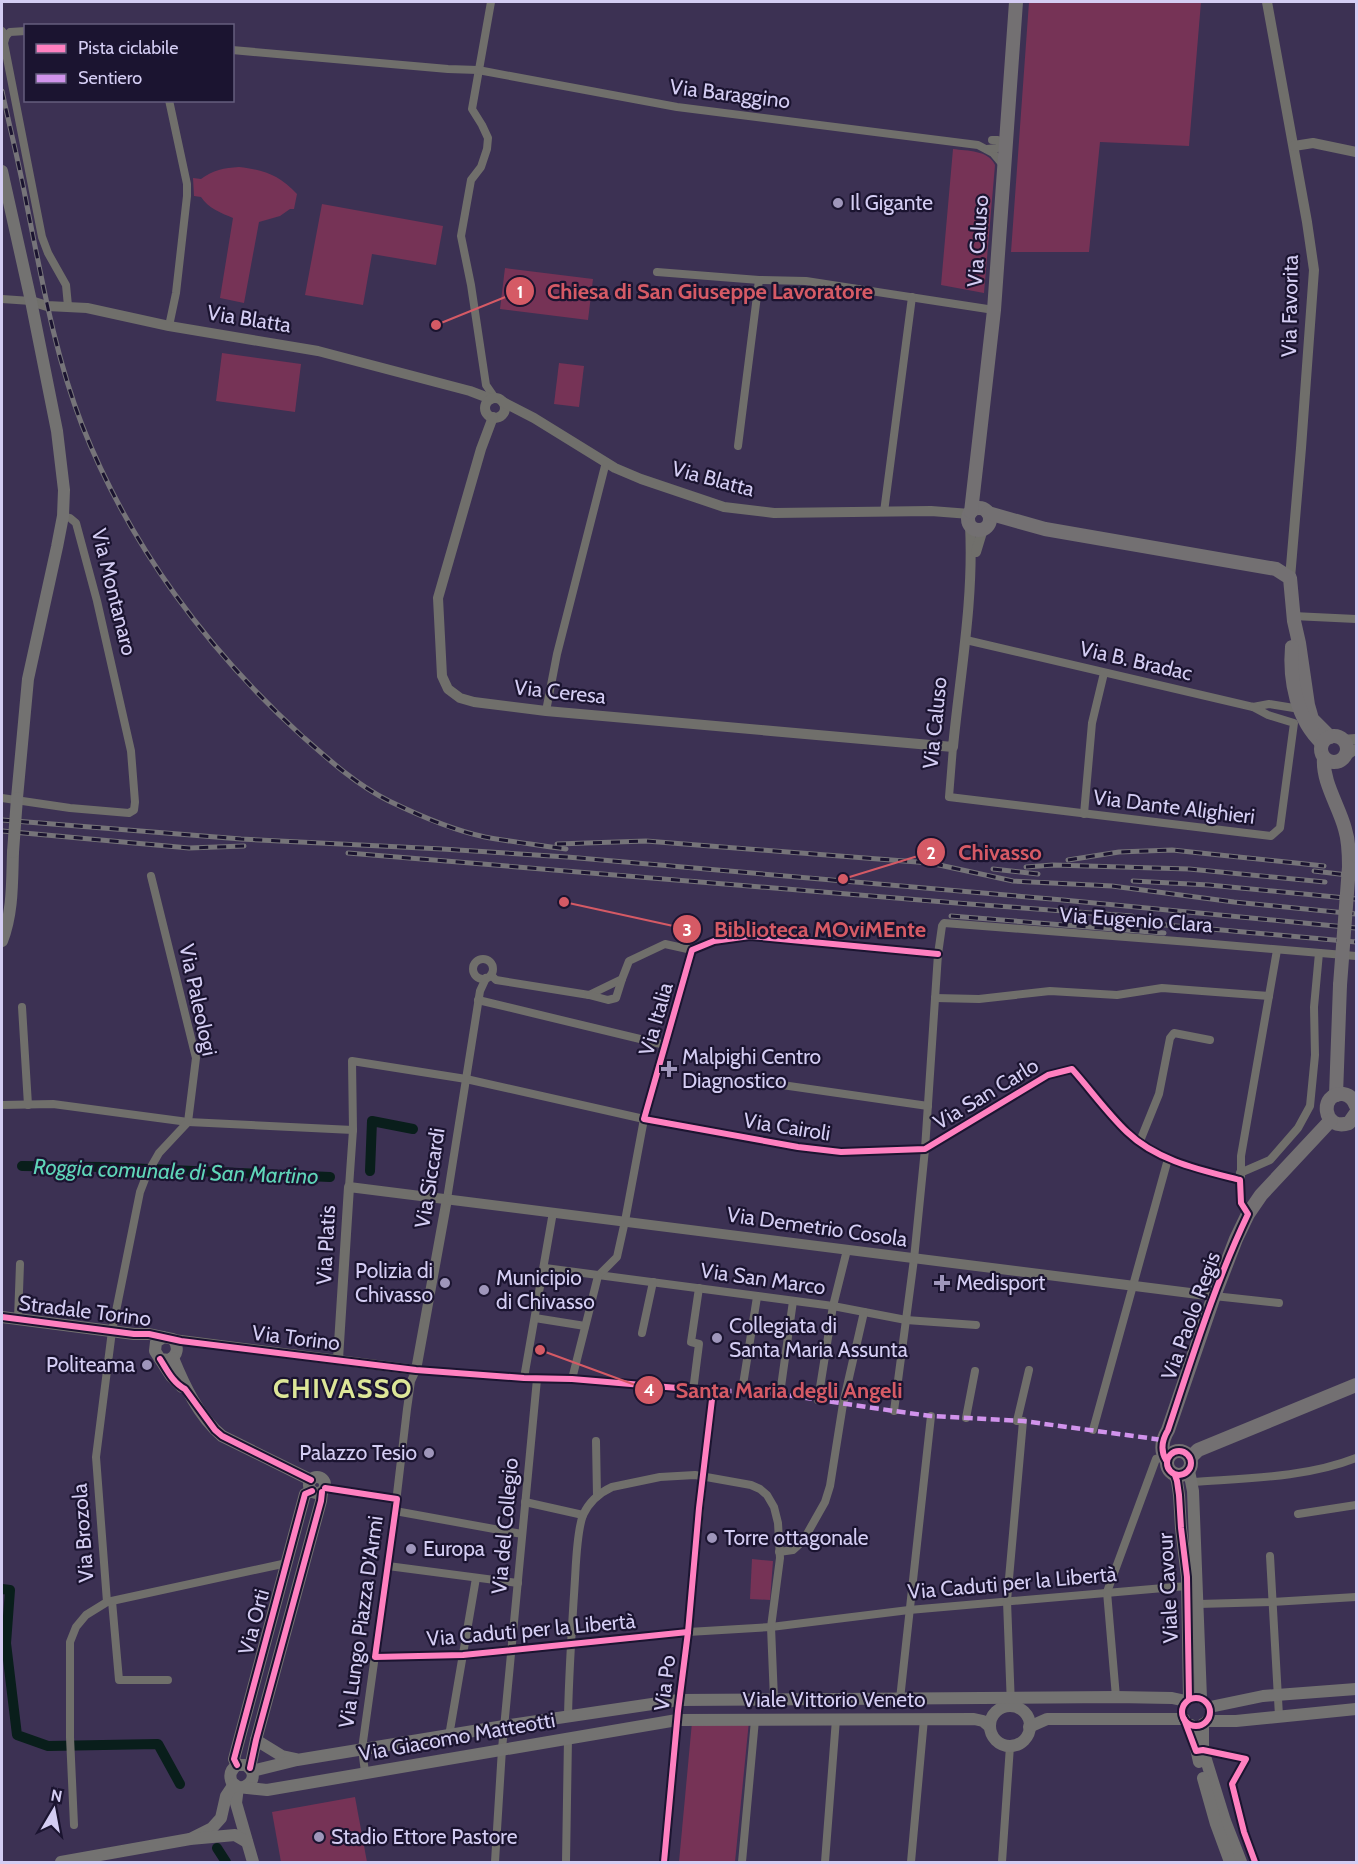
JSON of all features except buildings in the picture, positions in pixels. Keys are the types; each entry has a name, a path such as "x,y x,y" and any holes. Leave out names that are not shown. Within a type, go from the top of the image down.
{"main road":[{"name":"Via Caluso","path":"979,519 981,502 976,482 994,310 1016,2"},
{"name":"Via Montanaro","path":"2,171 31,301 61,458 64,489 63,516"},
{"path":"2,941 7,928 10,900 28,679 63,516"},
{"path":"979,519 1276,569 1290,578 1293,618 1291,651 1294,686 1300,709 1314,735 1338,740"},
{"path":"1293,618 1312,719 1338,740 1346,750 1323,766 1346,829 1349,849 1340,985 1336,1095"},
{"path":"1334,759 1321,750 1338,740"},
{"path":"1356,1106 1346,1094 1336,1095 1328,1101 1326,1106 1331,1120 1340,1125 1353,1119 1356,1113"},
{"name":"Via Paolo Regis","path":"1161,1460 1164,1456 1163,1440 1214,1296 1248,1214 1261,1195 1331,1120"},
{"name":"Stradale Torino","path":"2,1317 168,1338"},
{"name":"Stradale Torino","path":"134,1334 162,1356"},
{"path":"162,1356 177,1348 168,1338 156,1342 162,1356 171,1376 185,1389 222,1436 317,1488"},
{"path":"1188,1466 1174,1452 1161,1460 1174,1475 1182,1475 1188,1466 1193,1454 1204,1448 1355,1389"},
{"path":"1168,1430 1188,1466"},
{"name":"Viale Cavour","path":"1188,1466 1198,1604 1196,1702"},
{"name":"Viale Cavour","path":"1174,1475 1178,1481 1196,1702"},
{"name":"Via Orti","path":"237,1785 252,1780 251,1769 256,1740 321,1501 317,1488 305,1494 234,1758 237,1765 230,1774 237,1785 236,1803 253,1863"},
{"path":"1014,1703 1028,1717 1029,1727 1026,1738 1010,1746 994,1738 990,1727 995,1713 1014,1703 1116,1697 1172,1698 1196,1702 1356,1689"},
{"name":"Viale Vittorio Veneto","path":"679,1700 990,1698 1014,1703"},
{"name":"Via Giacomo Matteotti","path":"251,1769 504,1726 679,1700"},
{"path":"1196,1702 1182,1710 1196,1722 1225,1821 1241,1863"},
{"path":"1196,1702 1209,1717 1196,1722"},
{"path":"1029,1727 1047,1719 1236,1721 1356,1709"},
{"name":"Viale Vittorio Veneto","path":"677,1720 974,1719 983,1721 990,1727"},
{"name":"Via Giacomo Matteotti","path":"237,1785 267,1790 677,1720"},
{"path":"1196,1722 1196,1751 1216,1824 1230,1863"},
{"path":"256,1740 282,1756 297,1760"},
{"path":"237,1765 243,1764 251,1769"},
{"path":"190,1839 212,1828 221,1818 226,1796 237,1785"},
{"path":"220,1837 240,1819"},
{"path":"61,1863 190,1839 235,1835 247,1842"}],"street":[{"path":"491,2 472,109 488,138 488,150 481,167 471,180 461,236 486,385 496,400 505,408 498,417 489,414 486,405 496,400"},
{"name":"Via Favorita","path":"1267,2 1314,270 1302,448 1290,578"},
{"path":"24,31 4,34 4,43 42,237 66,285 68,306"},
{"name":"Via Baraggino","path":"234,50 478,70 677,107 983,147 997,148 1006,144"},
{"path":"169,102 187,184 187,196 176,293 169,326"},
{"name":"Via Baraggino","path":"983,147 1007,128"},
{"path":"992,140 1006,144"},
{"path":"1294,147 1312,143 1356,152"},
{"path":"983,147 993,153 1005,167"},
{"path":"657,272 759,280 806,281 994,310"},
{"path":"738,446 759,280"},
{"path":"884,512 912,297"},
{"path":"2,299 31,301"},
{"name":"Via Blatta","path":"31,301 47,306 87,308 169,326 318,351 496,400 541,422 606,462 641,479 724,507 774,513 931,511 979,519"},
{"name":"Via Blatta","path":"462,390 480,402 489,414"},
{"name":"Via Ceresa","path":"489,414 438,598 442,676 448,689 460,698 474,702 546,711 953,747"},
{"path":"546,711 563,628 606,462"},
{"name":"Via Montanaro","path":"2,798 70,808 129,813 134,810 131,751 97,601 76,524 70,518 63,516"},
{"name":"Via Caluso","path":"949,797 957,699 979,519"},
{"path":"1293,618 1356,619"},
{"name":"Via B. Bradac","path":"966,640 1253,707 1269,704 1300,709"},
{"path":"1084,814 1092,723 1104,672"},
{"name":"Via Dante Alighieri","path":"949,797 1271,836 1280,828 1294,723 1268,715 1253,707"},
{"path":"1334,759 1356,749"},
{"name":"Via Paleologi","path":"151,876 196,1059 188,1122"},
{"name":"Via Eugenio Clara","path":"938,954 942,926 949,922 1356,956"},
{"path":"589,996 608,1000 616,999 629,961 665,944 693,950 714,941 750,936 938,954 925,1149 914,1259 894,1411"},
{"name":"Via Italia","path":"598,1276 617,1257 626,1221 644,1119 693,950"},
{"path":"1248,1214 1241,1203 1240,1176 1245,1132 1277,950"},
{"path":"1240,1176 1270,1160 1298,1128 1310,1106 1315,1055 1314,1006 1319,953"},
{"name":"Via Siccardi","path":"416,1370 447,1200 479,996 485,977 589,996"},
{"path":"589,996 622,979"},
{"path":"935,998 979,999 1050,991 1117,995 1162,988 1269,996"},
{"path":"479,996 665,1045"},
{"path":"22,1007 28,1105"},
{"path":"1140,1141 1159,1094 1170,1038 1174,1033 1210,1040"},
{"name":"Via Cairoli","path":"352,1061 466,1079 644,1119 798,1147 841,1152 925,1149"},
{"name":"Via Platis","path":"339,1359 353,1130 352,1061"},
{"name":"Via San Carlo","path":"925,1149 1048,1075 1072,1069 1127,1132 1168,1159 1188,1166 1240,1176"},
{"path":"782,1085 928,1106"},
{"path":"2,1105 52,1104 188,1122 353,1130"},
{"path":"112,1331 140,1192 147,1173 159,1153 188,1122"},
{"path":"1093,1431 1168,1159"},
{"name":"Via Demetrio Cosola","path":"349,1187 1280,1303"},
{"path":"524,1378 553,1212"},
{"path":"818,1400 833,1306 847,1250"},
{"path":"18,1319 20,1264"},
{"name":"Via San Marco","path":"545,1268 833,1306 906,1320 976,1325"},
{"path":"572,1379 598,1276"},
{"path":"642,1333 653,1282"},
{"path":"693,1390 699,1344 691,1342 699,1288"},
{"path":"742,1390 757,1297"},
{"path":"780,1394 794,1301"},
{"path":"779,1552 793,1550 803,1540 825,1502 830,1486 843,1404 864,1312"},
{"path":"535,1317 585,1326"},
{"name":"Via Brozola","path":"74,1825 70,1737 70,1642 76,1627 86,1615 109,1601 96,1456 112,1331"},
{"name":"Via Torino","path":"168,1338 416,1370"},
{"name":"Via Lungo Piazza D'Armi","path":"365,1772 362,1749 411,1381 416,1370"},
{"path":"1014,1703 1007,1601 1020,1421 1029,1370"},
{"path":"966,1418 975,1371"},
{"name":"Via del Collegio","path":"495,1863 502,1749 537,1379"},
{"path":"900,1698 931,1416"},
{"path":"596,1441 597,1496"},
{"path":"1188,1466 1283,1475 1335,1466 1356,1458"},
{"path":"1116,1697 1107,1592 1161,1460"},
{"path":"568,1716 570,1644 577,1554 584,1515 588,1506 597,1496 612,1487 680,1475 703,1476 751,1485 767,1494 774,1507 778,1523 779,1552 771,1627 774,1699"},
{"name":"Via Po","path":"664,1863 703,1476"},
{"path":"317,1488 396,1499"},
{"path":"525,1502 584,1515"},
{"path":"1298,1514 1356,1505"},
{"path":"395,1511 522,1534"},
{"path":"1270,1556 1279,1716"},
{"path":"168,1680 119,1680 109,1601 287,1563"},
{"path":"387,1566 518,1583"},
{"path":"449,1736 476,1578"},
{"name":"Via Caduti per la Libertà","path":"375,1657 463,1655 688,1632 771,1627 909,1610 1187,1586"},
{"path":"1198,1604 1356,1597"},
{"path":"825,1863 836,1719"},
{"path":"910,1863 924,1719"},
{"path":"742,1863 755,1720"},
{"path":"566,1863 568,1738"},
{"path":"1002,1863 1010,1746"}],"shaded area":[{"path":"1029,2 1201,2 1189,146 1100,142 1089,252 1011,252"},
{"path":"953,149 983,154 988,156 995,165 984,293 941,285"},
{"path":"239,167 271,174 297,194 294,209 259,222 244,303 220,298 233,218 211,207 201,197 194,196 193,178 201,179 219,170"},
{"path":"322,204 443,226 436,265 372,254 363,305 305,295"},
{"path":"505,268 593,279 588,320 500,309"},
{"path":"222,353 301,364 295,412 216,401"},
{"path":"559,363 584,366 579,407 554,404"},
{"path":"752,1559 773,1561 770,1600 750,1599"},
{"path":"749,1721 735,1862 679,1862 692,1722"},
{"name":"Stadio Ettore Pastore","path":"355,1797 367,1862 281,1862 272,1812"}],"waterway":[{"name":"Roggia comunale di San Martino","path":"370,1171 372,1121 413,1129"},
{"name":"Roggia comunale di San Martino","path":"22,1166 103,1167 330,1177"},
{"path":"2,1589 10,1590 6,1643 17,1735 48,1746 158,1744 180,1784"},
{"path":"217,1848 226,1862"}],"railway":[{"path":"2,91 50,317 72,399 101,469 123,512 174,594 235,669 268,704 344,772 366,787 412,812 460,831 495,839 566,849"},
{"path":"2,820 241,839 567,857 1356,928"},
{"path":"2,831 189,848 244,846"},
{"path":"557,844 646,841 930,863 1013,881 1112,886 1234,902 1356,914"},
{"path":"1068,860 1119,852 1172,850 1324,866"},
{"path":"348,853 1132,916"},
{"path":"1026,867 1053,865 1189,869 1325,882"},
{"path":"993,869 1038,874"},
{"path":"1314,871 1356,876"},
{"path":"1133,881 1209,885 1356,899"},
{"path":"951,916 1164,933"},
{"path":"1121,921 1356,942"}],"marked path":[{"path":"709,1391 780,1394 931,1416 1023,1421 1163,1440"}],"cycle path":[{"path":"938,954 750,936 714,941 692,950 644,1119 798,1147 841,1152 925,1149 1048,1075 1072,1069 1112,1117 1139,1142 1180,1163 1240,1180 1241,1203 1248,1214 1215,1294 1164,1438 1162,1449 1166,1460"},
{"path":"2,1317 149,1334 181,1341 416,1370 572,1379 713,1391 699,1508 664,1862"},
{"path":"160,1359 174,1380 185,1389 222,1436 311,1480"},
{"path":"1179,1451 1188,1454 1191,1463 1188,1472 1179,1475 1170,1472 1167,1463 1170,1454 1179,1451"},
{"path":"1175,1475 1187,1577 1189,1699"},
{"path":"325,1488 397,1499 375,1657 463,1655 688,1632"},
{"path":"237,1765 234,1759 305,1494 312,1491"},
{"path":"250,1768 322,1492"},
{"path":"1196,1698 1206,1702 1210,1712 1206,1722 1196,1726 1186,1722 1182,1712 1186,1702 1196,1698"},
{"path":"1184,1719 1196,1751 1203,1750 1246,1759 1232,1784 1244,1832 1255,1862"}],"place":[{"name":"Il Gigante","path":"838,203"},
{"name":"Chiesa di San Giuseppe Lavoratore","path":"436,325"},
{"name":"Chivasso","path":"843,879"},
{"name":"Biblioteca MOviMEnte","path":"564,902"},
{"name":"Malpighi Centro Diagnostico","path":"669,1069"},
{"name":"Polizia di Chivasso","path":"445,1283"},
{"name":"Medisport","path":"942,1283"},
{"name":"Municipio di Chivasso","path":"484,1290"},
{"name":"Collegiata di Santa Maria Assunta","path":"717,1338"},
{"name":"Santa Maria degli Angeli","path":"540,1350"},
{"name":"Politeama","path":"147,1365"},
{"name":"Palazzo Tesio","path":"429,1453"},
{"name":"Torre ottagonale","path":"712,1538"},
{"name":"Europa","path":"411,1549"},
{"name":"Stadio Ettore Pastore","path":"319,1837"}],"district":[{"name":"CHIVASSO","path":"343,1389"}]}
